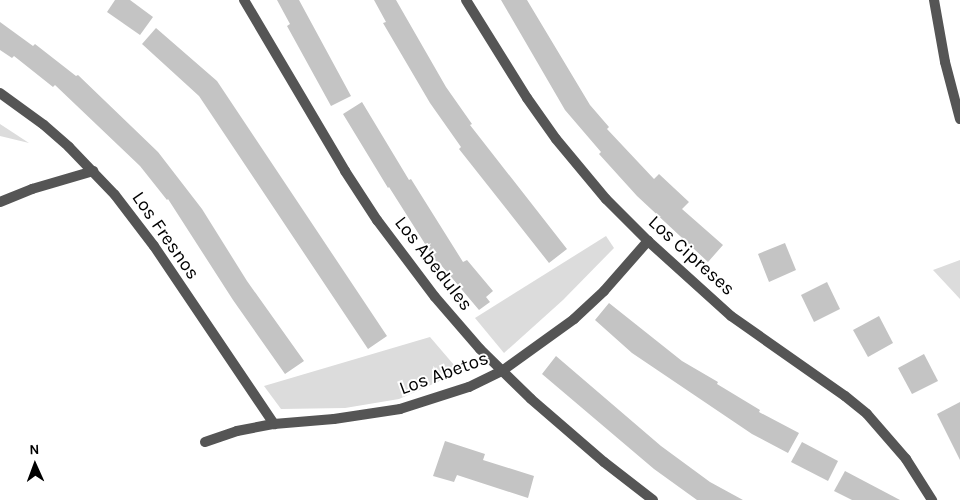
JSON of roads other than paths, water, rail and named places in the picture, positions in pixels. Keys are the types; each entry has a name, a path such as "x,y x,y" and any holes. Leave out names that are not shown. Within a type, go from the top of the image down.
{"street":[{"name":"Los Abedules","path":"244,0 314,122 377,220 435,297 502,371 560,425 653,500"},
{"name":"Los Cipreses","path":"466,0 500,57 556,139 606,199 648,241 731,316 845,396 867,414 906,459 932,500"},
{"path":"934,0 945,62 960,119"},
{"name":"Los Fresnos","path":"0,93 44,125 93,171 135,220 274,424"},
{"path":"0,202 32,189 93,171"},
{"name":"Los Abetos","path":"205,442 237,431 274,424 343,418 400,409 469,387 502,371 574,319 604,291 648,241"}]}
